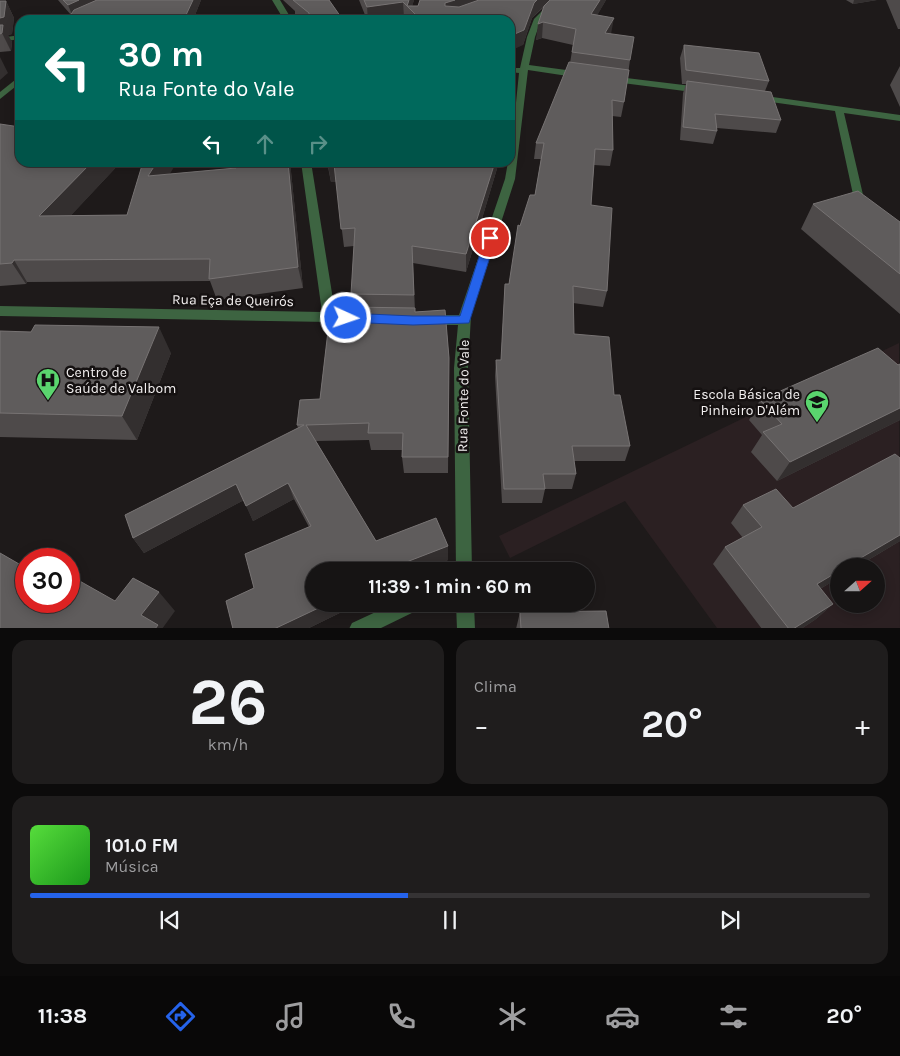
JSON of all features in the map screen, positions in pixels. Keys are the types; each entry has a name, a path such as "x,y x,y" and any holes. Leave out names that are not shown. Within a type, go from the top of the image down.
{"street":[{"path":"276,0 285,15"},
{"name":"Rua Fonte do Vale","path":"515,114 531,37 538,19 557,0"},
{"path":"0,40 15,38"},
{"path":"515,70 595,76 714,92"},
{"path":"0,96 15,83"},
{"path":"752,97 900,118"},
{"path":"839,109 859,199 870,213"},
{"path":"307,167 329,317"},
{"name":"Rua Fonte do Vale","path":"464,562 461,368 465,320 510,179 511,167"},
{"name":"Rua Eça de Queirós","path":"0,310 357,318"},
{"path":"422,320 465,320"},
{"path":"358,628 394,612"},
{"path":"465,612 466,628"}],"shaded area":[{"name":"Escola Básica de Pinheiro D'Além","path":"899,343 900,628 717,628 625,501 510,558 499,536"}],"building":[{"path":"63,0 79,0 68,5"},
{"path":"97,0 193,0 186,15 70,15 74,10"},
{"path":"293,0 329,0 340,15 309,15"},
{"path":"364,0 409,0 407,6 403,2 367,7"},
{"path":"420,0 455,0 445,3 445,6 459,7 479,0 537,0 534,3 524,30 515,34 515,15 416,15 407,6 418,6"},
{"path":"550,0 600,0 591,14 614,18 605,33 634,37 630,60 572,52 576,29 543,22 538,24 544,6"},
{"path":"0,1 6,1 4,17 0,18"},
{"path":"0,25 3,25 2,33 0,34"},
{"path":"684,45 759,53 769,81 686,70"},
{"path":"569,62 629,70 624,102 612,100 613,150 595,149 591,205 612,208 607,291 573,286 574,334 609,337 614,395 620,395 630,446 572,446 576,474 543,474 545,489 504,489 496,360 501,360 505,284 509,284 518,225 520,226 530,195 535,195 544,143 536,143"},
{"path":"687,81 771,92 781,120 715,114 717,131 683,127"},
{"path":"0,124 15,126 15,167 87,167 39,216 127,215 141,167 154,167 148,176 236,167 288,167 298,267 209,279 210,259 14,260 12,263 0,264"},
{"path":"334,167 493,167 466,254 412,246 414,295 351,294 355,228 341,229"},
{"path":"858,191 900,222 900,274 813,204"},
{"path":"350,307 415,308 415,312 445,310 449,358 448,457 402,457 403,433 368,433 369,423 306,425 376,541 436,518 448,546 407,562 305,562 305,612 310,612 276,628 233,628 226,601 254,588 245,554 311,526 288,483 246,506 236,484 133,538 125,515 304,425 297,425 300,400 320,399 330,314 350,313"},
{"path":"35,325 159,327 122,416 0,413 0,331 31,332"},
{"path":"878,348 898,365 900,364 900,408 790,462 763,432 782,424 760,400"},
{"path":"895,454 900,458 900,535 861,558 830,558 830,576 817,584 830,600 830,606 795,628 788,628 725,547 762,527 743,505 776,489 793,508"},
{"path":"0,553 15,562 15,613 80,613 80,581 115,601 133,578 159,592 141,615 158,625 156,628 0,628"},
{"path":"606,611 609,628 521,628 520,612"}],"place":[{"name":"Centro de Saúde de Valbom","path":"48,401"},
{"name":"Escola Básica de Pinheiro D'Além","path":"817,423"}],"route":[{"path":"346,318 465,320 480,276 490,238"}]}
